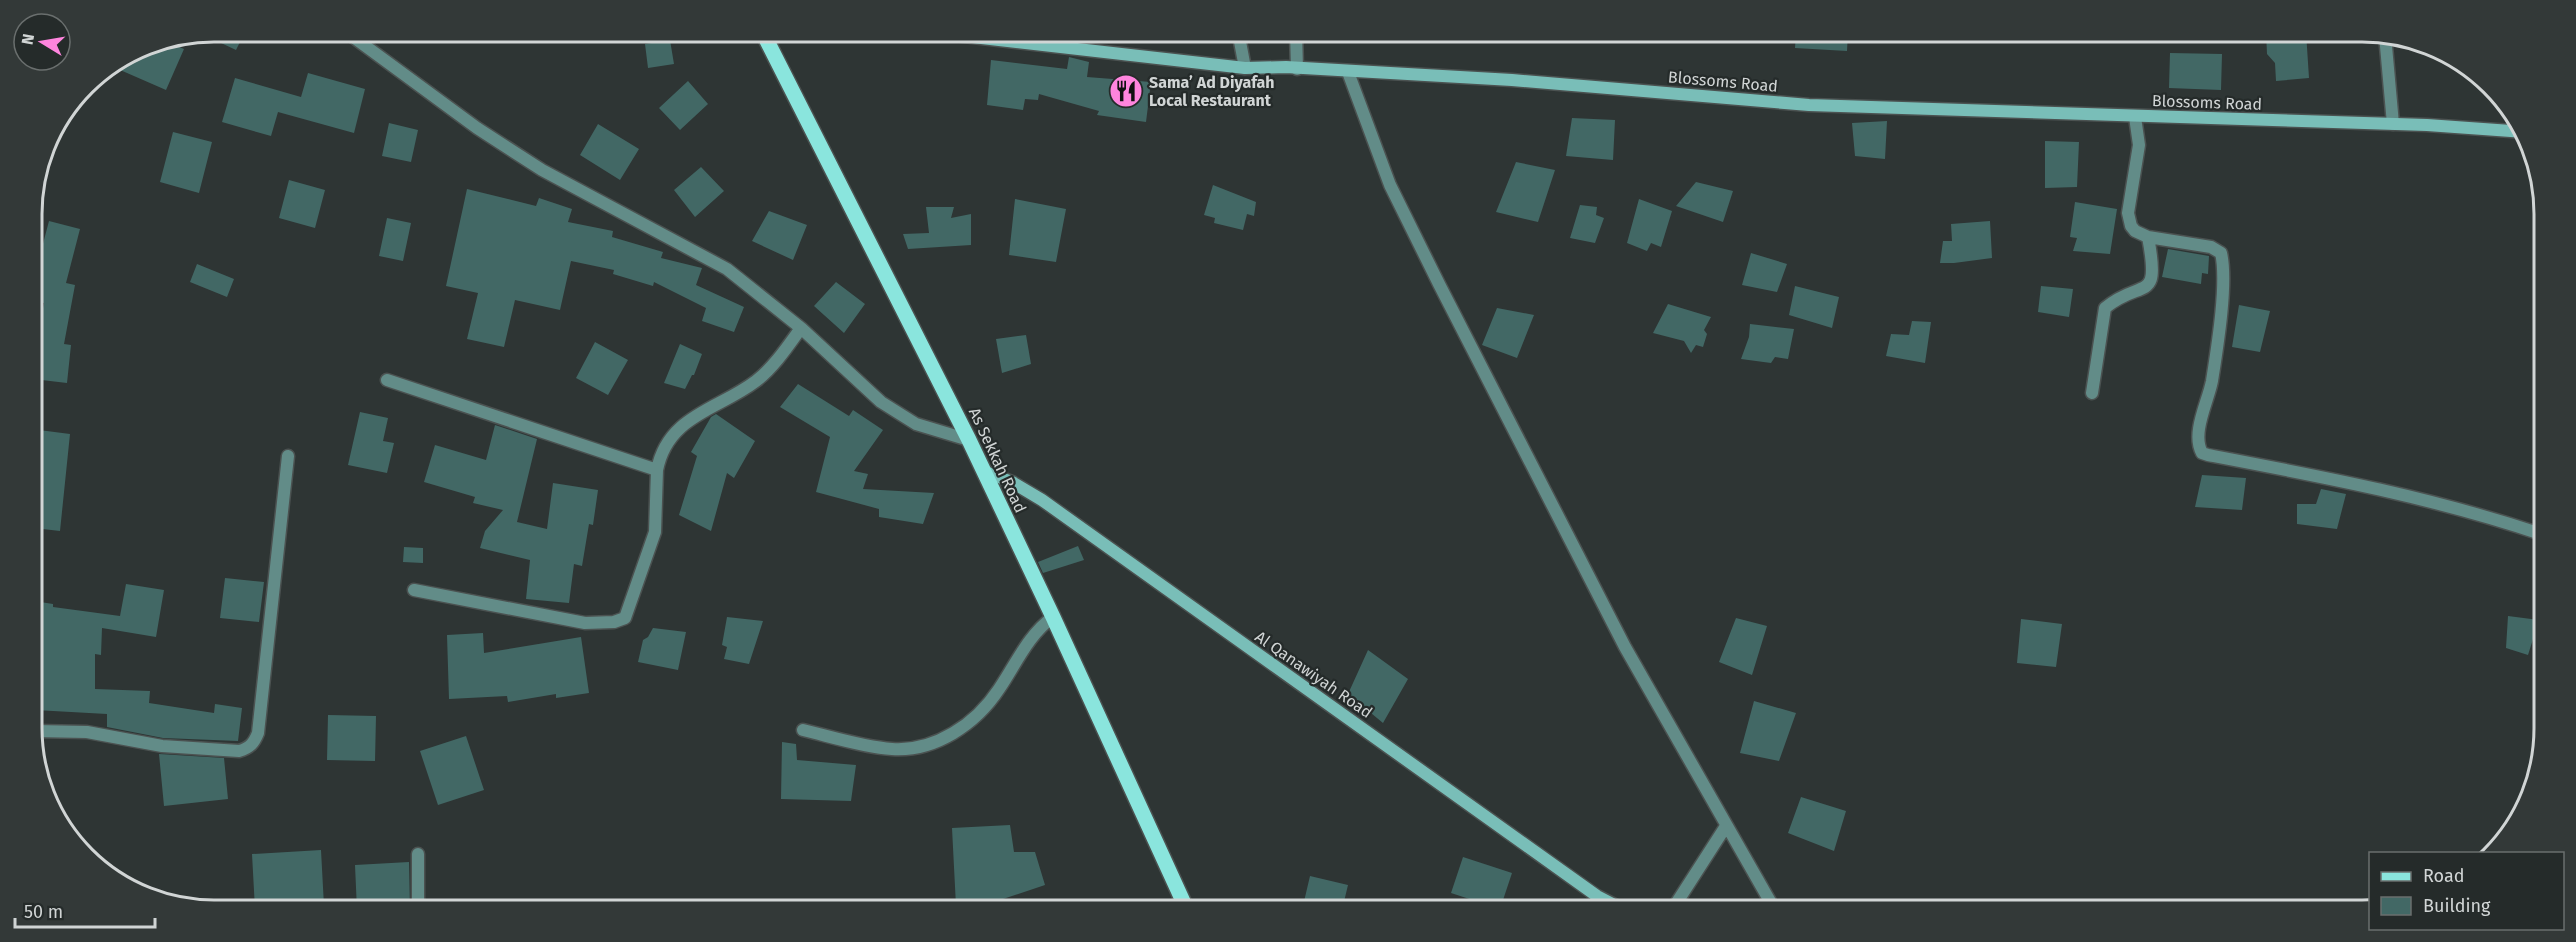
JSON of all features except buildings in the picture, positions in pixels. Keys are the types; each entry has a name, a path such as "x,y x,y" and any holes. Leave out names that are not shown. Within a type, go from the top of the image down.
{"main road":[{"name":"As Sekkah Road","path":"767,42 969,440 1182,900"}],"street":[{"path":"359,42 477,128 542,170 726,268 801,328 881,402 916,424 969,440"},
{"name":"Blossoms Road","path":"1010,42 1245,68 1512,80 1809,105 2393,124 2512,131"},
{"path":"1240,42 1245,68"},
{"path":"1296,42 1297,69"},
{"path":"2386,43 2393,124"},
{"path":"1348,72 1390,185 1439,284 1625,646 1769,900"},
{"path":"2135,117 2139,145 2128,213 2131,226 2135,231 2148,237 2211,247 2221,253 2224,278 2212,383 2198,439 2202,453 2376,487 2460,508 2534,532"},
{"path":"2092,393 2105,308 2111,303 2144,290 2150,284 2152,260 2148,237"},
{"path":"414,590 585,623 614,622 625,618 655,532 657,470 660,455 676,430 693,417 757,381 781,356 801,328"},
{"path":"387,380 657,470"},
{"path":"42,731 87,732 190,749 239,751 254,743 258,733 288,456"},
{"name":"Al Qanawiyah Road","path":"982,471 1012,482 1042,500 1605,900"},
{"path":"803,730 892,749 929,745 963,727 977,716 998,691 1026,645 1053,617"},
{"path":"1678,900 1726,826"},
{"path":"418,854 418,900"}],"place":[{"name":"Sama’ Ad Diyafah Local Restaurant","path":"1126,91"}]}
